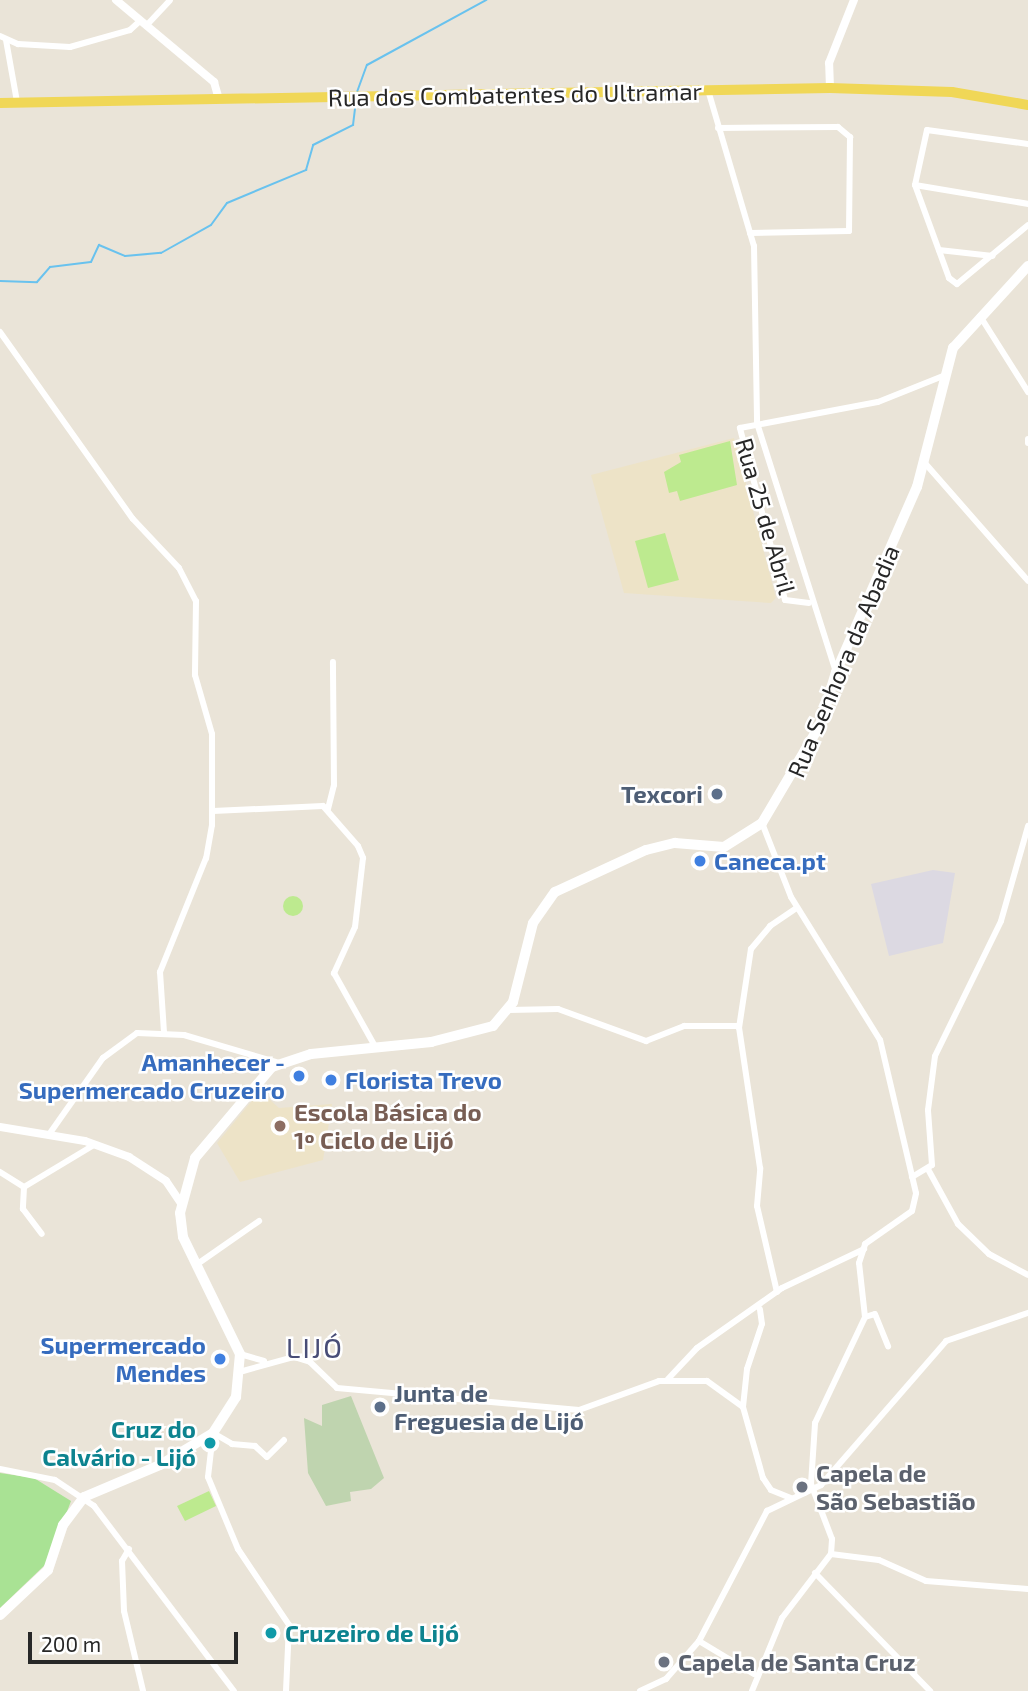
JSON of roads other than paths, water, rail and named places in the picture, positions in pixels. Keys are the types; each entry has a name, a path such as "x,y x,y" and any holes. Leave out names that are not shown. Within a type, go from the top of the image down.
{"main road":[{"name":"Rua dos Combatentes do Ultramar","path":"0,103 830,88 952,92 1028,104"},
{"name":"Rua Senhora da Abadia","path":"509,1010 536,916 555,892 646,849 724,846 762,824 820,725 836,672 924,462 943,376 953,348 979,315 1028,266"},
{"path":"0,1615 48,1570 63,1525 84,1497 160,1465 213,1433 243,1371 240,1354 180,1229 181,1205 201,1150 279,1063 471,1034 493,1026 509,1010"}],"street":[{"path":"116,0 214,82 219,99"},
{"path":"17,102 3,38 70,47 130,30 143,23 170,0"},
{"path":"830,88 829,63 855,0"},
{"name":"Rua 25 de Abril","path":"708,90 750,233 758,272 757,423 809,603 836,672"},
{"path":"718,128 838,127 850,137 849,231 750,233"},
{"path":"1028,144 926,130 915,185 939,250 957,284 1028,225"},
{"path":"915,185 1028,204"},
{"path":"939,250 993,256"},
{"path":"979,315 1028,392"},
{"path":"0,332 133,519 188,583 198,623 195,675 212,734 213,811 206,858 160,972 164,1032"},
{"path":"757,423 878,402 943,376"},
{"name":"Rua 25 de Abril","path":"757,423 740,428 740,440 785,600 809,603"},
{"path":"924,462 1028,581"},
{"path":"333,662 334,785 328,809 363,858 355,927 334,973 376,1048"},
{"path":"213,811 328,809"},
{"path":"668,1379 715,1334 760,1309 777,1292 864,1249 912,1211 912,1177 877,1032 797,908 762,824"},
{"path":"1028,826 1001,921 935,1056 929,1171 958,1224 989,1254 1028,1276"},
{"path":"777,1292 757,1206 760,1168 739,1026 751,949 769,926 797,908"},
{"path":"509,1010 558,1009 646,1041 684,1026 739,1026"},
{"path":"50,1133 120,1041 164,1032 279,1063"},
{"path":"0,1126 50,1133 94,1144 150,1168 181,1205"},
{"path":"24,1187 94,1144"},
{"path":"912,1177 929,1171"},
{"path":"0,1172 24,1187"},
{"path":"24,1187 23,1209 42,1234"},
{"path":"196,1265 258,1221"},
{"path":"752,1691 754,1674 782,1618 831,1554 832,1539 812,1493 815,1423 865,1317 859,1263 864,1249"},
{"path":"640,1691 666,1679 699,1641 767,1511 771,1490 743,1407 747,1368 762,1324 760,1309"},
{"path":"767,1511 790,1498 812,1493 946,1341 1028,1313"},
{"path":"865,1317 875,1314 888,1346"},
{"path":"240,1354 264,1361 310,1362 337,1388 579,1410 668,1379 707,1381 743,1407"},
{"path":"243,1371 264,1361"},
{"path":"284,1440 267,1457 256,1446 232,1444 213,1433 208,1477 239,1549 289,1625 286,1691"},
{"path":"0,1469 55,1480 84,1497 129,1549 234,1691"},
{"path":"771,1490 790,1498"},
{"path":"129,1549 122,1560 124,1611 143,1691"},
{"path":"831,1554 879,1560 926,1581 1028,1589"},
{"path":"815,1573 930,1691"},
{"path":"699,1641 754,1674"}],"waterway":[{"path":"357,92 367,65 486,0"},
{"path":"0,281 37,282 50,267 91,262 99,245 125,256 161,253 211,225 227,203 306,170 313,145 353,125 356,101"}],"place":[{"name":"Texcori","path":"717,794"},
{"name":"Caneca.pt","path":"700,861"},
{"name":"Amanhecer - Supermercado Cruzeiro","path":"299,1076"},
{"name":"Florista Trevo","path":"331,1080"},
{"name":"Escola Básica do 1º Ciclo de Lijó","path":"280,1126"},
{"name":"Supermercado Mendes","path":"220,1359"},
{"name":"Junta de Freguesia de Lijó","path":"380,1407"},
{"name":"Cruz do Calvário - Lijó","path":"210,1443"},
{"name":"Capela de São Sebastião","path":"802,1487"},
{"name":"Cruzeiro de Lijó","path":"271,1633"},
{"name":"Capela de Santa Cruz","path":"664,1662"}],"district":[{"name":"LIJÓ","path":"315,1347"}]}
